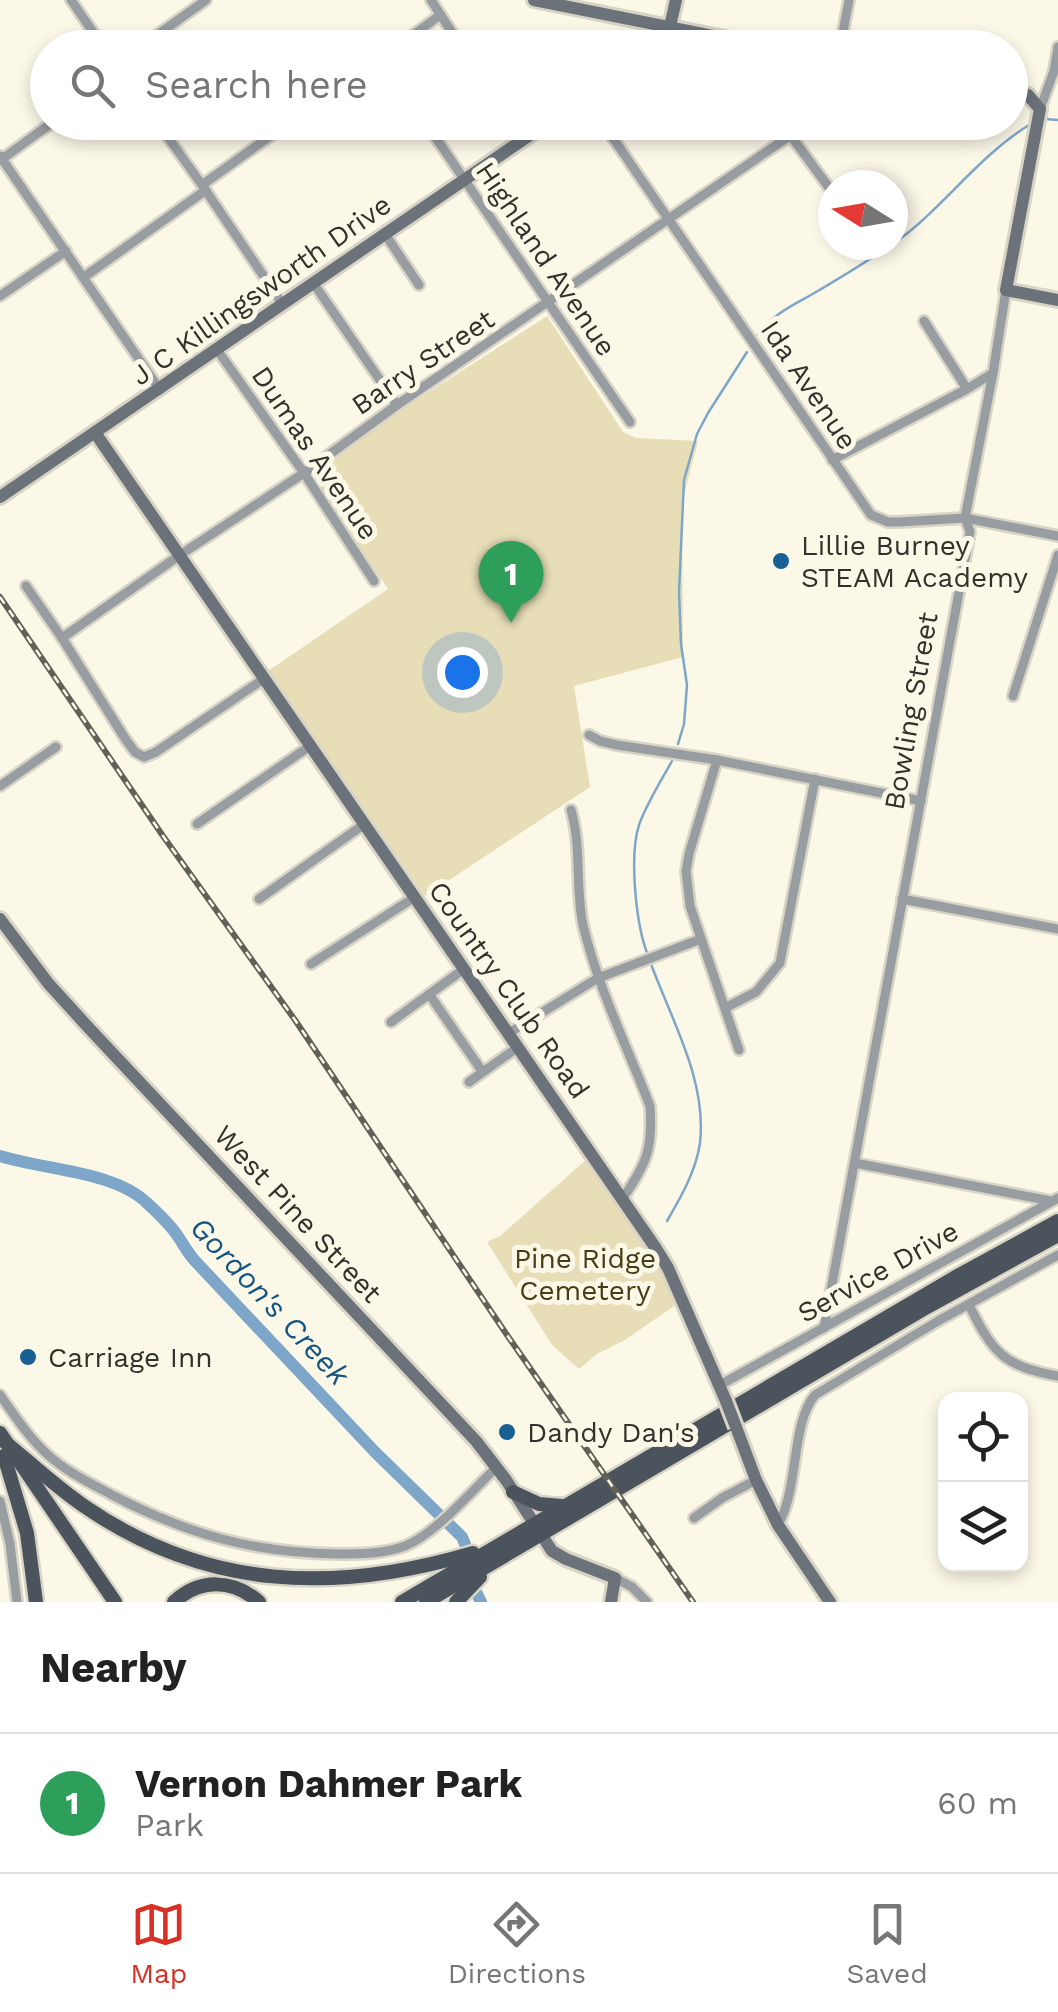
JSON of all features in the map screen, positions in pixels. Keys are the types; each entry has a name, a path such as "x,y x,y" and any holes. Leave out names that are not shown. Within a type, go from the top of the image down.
{"main road":[{"path":"537,1530 568,1505 954,1278 1055,1233"},
{"path":"402,1602 493,1555 1055,1233"},
{"path":"3,1445 108,1521 178,1555 226,1569 300,1579 357,1578 493,1555"},
{"path":"3,1445 27,1532 36,1602"},
{"path":"3,1445 104,1602"},
{"path":"3,1445 115,1602"},
{"path":"513,1492 540,1504 568,1505"},
{"path":"426,1602 493,1555"},
{"path":"456,1602 493,1555"},
{"path":"174,1602 191,1590 220,1584 243,1590 259,1602"}],"street":[{"path":"71,0 92,30"},
{"path":"164,30 206,0"},
{"path":"432,0 450,30"},
{"path":"534,0 685,30"},
{"path":"669,30 676,0"},
{"path":"843,30 849,0"},
{"path":"420,30 440,15"},
{"name":"Bowling Street","path":"824,1328 970,532 965,518 1006,290 1040,109 1058,47"},
{"path":"1028,95 1040,109"},
{"path":"30,137 1,157 160,390"},
{"path":"171,140 282,305"},
{"path":"84,277 266,140"},
{"name":"Highland Avenue","path":"437,140 630,422"},
{"name":"J C Killingsworth Drive","path":"0,498 523,140"},
{"name":"Ida Avenue","path":"614,140 871,516 888,522 965,518 1058,536"},
{"name":"Barry Street","path":"62,638 785,140"},
{"path":"794,140 818,173"},
{"path":"385,234 419,285"},
{"path":"0,296 66,250"},
{"path":"314,284 397,405"},
{"path":"1006,290 1058,300"},
{"path":"924,321 967,389"},
{"name":"Dumas Avenue","path":"218,350 374,580"},
{"path":"832,460 994,373"},
{"name":"Country Club Road","path":"96,434 668,1268 720,1385 756,1480 778,1525 830,1602"},
{"path":"1013,696 1058,555"},
{"path":"26,586 126,740 144,756 156,752 265,678"},
{"path":"589,736 616,745 717,760 921,801"},
{"path":"196,824 310,746"},
{"path":"0,786 56,747"},
{"path":"717,760 686,872 690,906 738,1050"},
{"path":"725,1008 756,992 780,963 815,779"},
{"path":"572,810 579,848 582,920 598,978 650,1106 652,1126 646,1161 622,1198"},
{"path":"259,898 363,825"},
{"path":"311,964 415,897"},
{"path":"902,899 1058,928"},
{"name":"West Pine Street","path":"0,919 86,1026 497,1467 552,1551 616,1578"},
{"path":"509,1034 598,978 700,939"},
{"path":"391,1022 464,969"},
{"path":"429,994 482,1070"},
{"path":"468,1082 518,1047"},
{"path":"856,1163 1055,1200"},
{"name":"Service Drive","path":"720,1385 1055,1200"},
{"path":"778,1525 787,1507 811,1399 1058,1255"},
{"path":"969,1305 986,1339 1006,1358 1028,1369 1058,1376"},
{"path":"0,1396 36,1443 76,1475 156,1517 222,1541 297,1553 363,1554 410,1544 436,1526 497,1467"},
{"path":"694,1518 756,1480"},
{"path":"0,1501 17,1602"},
{"path":"611,1602 616,1578 638,1591 647,1602"}],"green space":[{"path":"547,316 623,432 636,438 698,441 682,503 683,657 574,686 590,787 425,896 268,671 388,589 308,470"},
{"name":"Pine Ridge Cemetery","path":"587,1159 647,1248 677,1304 579,1369 552,1345 487,1242 500,1236"}],"waterway":[{"path":"1045,119 1058,120"},
{"path":"908,232 1008,140"},
{"path":"758,334 785,310 868,260"},
{"path":"678,744 687,685 679,592 684,480 697,434 747,352"},
{"path":"647,953 635,889 636,838 646,809 672,761"},
{"path":"651,964 686,1052 701,1120 695,1164 667,1221"},
{"name":"Gordon's Creek","path":"0,1156 98,1178 133,1192 147,1203 172,1228 194,1260 465,1544"},
{"name":"Gordon's Creek","path":"477,1594 481,1602"}],"railway":[{"path":"0,597 693,1602"}],"place":[{"name":"Lillie Burney STEAM Academy","path":"781,561"},
{"name":"Vernon Dahmer Park","path":"511,623"},
{"name":"Carriage Inn","path":"28,1357"},
{"name":"Dandy Dan's","path":"507,1432"}]}
